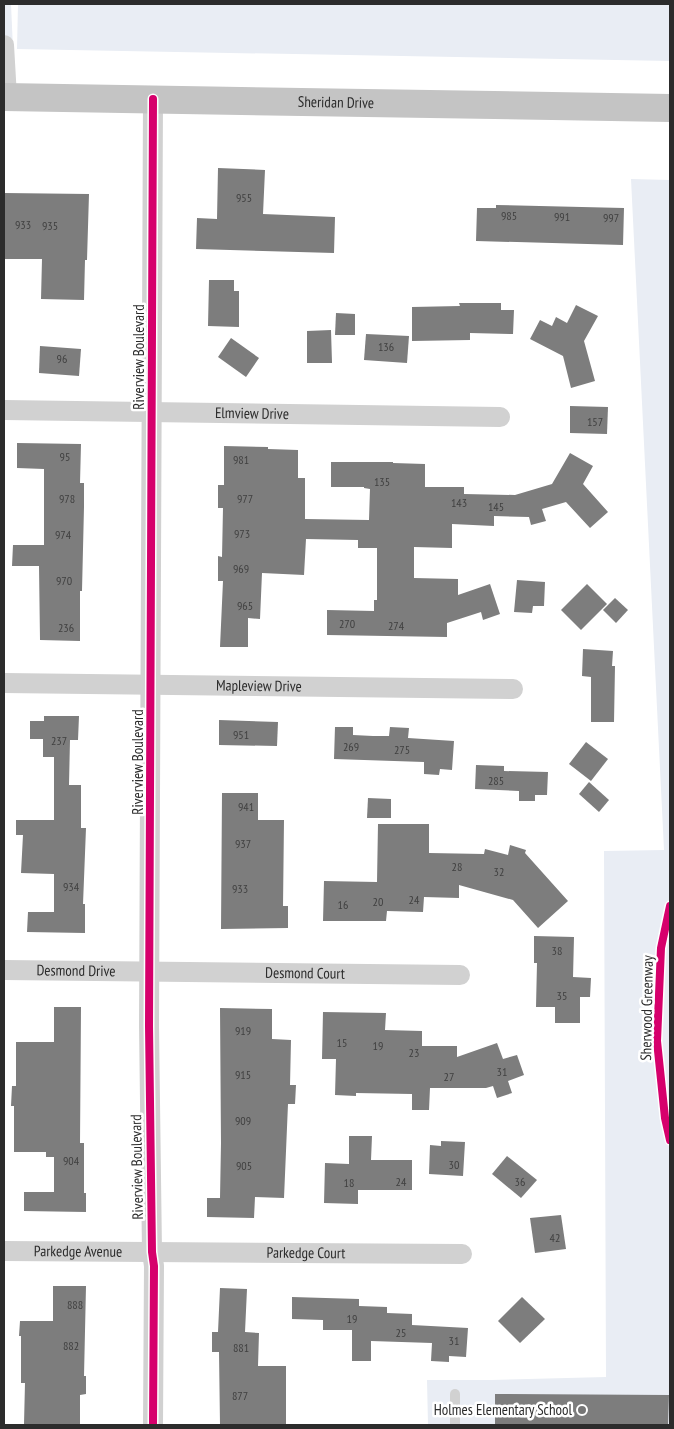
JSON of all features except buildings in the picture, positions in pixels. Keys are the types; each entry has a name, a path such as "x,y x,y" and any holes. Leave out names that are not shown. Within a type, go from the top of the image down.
{"main road":[{"name":"Sheridan Drive","path":"5,97 670,108"}],"street":[{"path":"4,45 5,97"},
{"name":"Riverview Boulevard","path":"153,99 150,971 152,1252 154,1266 153,1425"},
{"name":"Elmview Drive","path":"4,410 500,417"},
{"name":"Mapleview Drive","path":"4,683 513,689"},
{"name":"Desmond Drive","path":"4,970 150,971"},
{"name":"Desmond Court","path":"150,971 460,975"},
{"name":"Parkedge Avenue","path":"4,1251 152,1252"},
{"name":"Parkedge Court","path":"152,1252 462,1254"}],"lane":[{"path":"455,1394 456,1425"}],"shaded area":[{"path":"4,4 11,4 13,49 4,49"},
{"path":"18,4 670,4 670,61 17,49"},
{"path":"631,179 670,180 670,1425 428,1425 427,1380 606,1377 604,851 664,850"}],"cycle path":[{"path":"153,99 149,1026 152,1252 154,1266 153,1425"},
{"name":"Sherwood Greenway","path":"670,906 661,948 657,1041 665,1118 670,1140"}],"place":[{"name":"Holmes Elementary School","path":"582,1410"}]}
